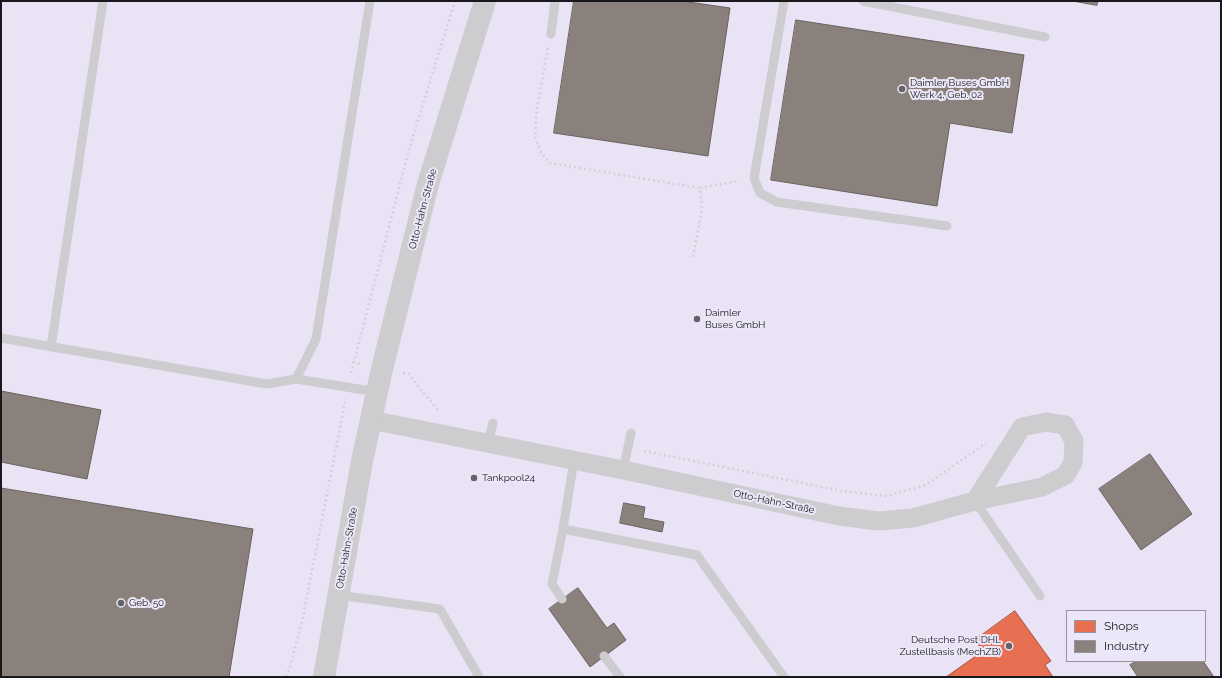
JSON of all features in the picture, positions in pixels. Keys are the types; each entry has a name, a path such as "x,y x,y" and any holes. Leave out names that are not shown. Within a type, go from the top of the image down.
{"street":[{"name":"Otto-Hahn-Straße","path":"324,677 362,461 382,369 428,184 484,1"},
{"name":"Otto-Hahn-Straße","path":"371,420 623,470 839,516 878,521 913,518 1042,487 1066,475 1073,462 1074,441 1065,424 1046,422 1022,427 975,502"}],"lane":[{"path":"51,347 103,1"},
{"path":"296,379 316,339 370,1"},
{"path":"551,34 555,1"},
{"path":"784,1 754,178 760,192 777,202 947,226"},
{"path":"863,1 1045,37"},
{"path":"1,338 267,384 296,379 377,392"},
{"path":"488,443 493,424"},
{"path":"623,470 631,433"},
{"path":"562,599 552,584 563,529 574,460"},
{"path":"975,502 1040,596"},
{"path":"563,529 697,555 784,677"},
{"path":"338,595 440,609 479,677"},
{"path":"604,656 620,677"}],"path":[{"path":"551,34 536,115 534,137 541,153 550,163 700,188 754,178"},
{"path":"693,257 702,210 700,188"},
{"path":"353,362 409,374 438,410 445,412"},
{"path":"627,448 842,491 887,496 926,485 989,441"}],"shaded area":[{"path":"1,1 1221,1 1221,677 1,677"}],"building: Shops":[{"name":"Deutsche Post DHL Zustellbasis (MechZB)","path":"1015,611 1051,661 1045,665 1053,677 946,677 983,651 975,640"}],"building: Industry":[{"path":"574,1 682,1 730,8 708,156 554,133"},
{"path":"1073,1 1098,1 1097,5"},
{"name":"Daimler Buses GmbH Werk 4, Geb. 02","path":"796,20 1024,55 1012,133 950,123 937,206 771,180"},
{"path":"1,391 101,410 87,479 1,462"},
{"path":"1150,454 1192,514 1141,550 1099,489"},
{"name":"Geb. 50","path":"1,488 253,529 229,677 1,677"},
{"path":"624,503 645,507 643,518 664,522 662,532 620,523"},
{"path":"578,588 607,628 614,623 626,640 590,667 549,609"},
{"path":"1135,662 1204,662 1214,677 1138,677 1130,665"}],"place":[{"name":"Daimler Buses GmbH Werk 4, Geb. 02","path":"902,89"},
{"name":"Daimler Buses GmbH","path":"697,319"},
{"name":"Tankpool24","path":"474,478"},
{"name":"Geb. 50","path":"121,603"},
{"name":"Deutsche Post DHL Zustellbasis (MechZB)","path":"1009,646"}]}
